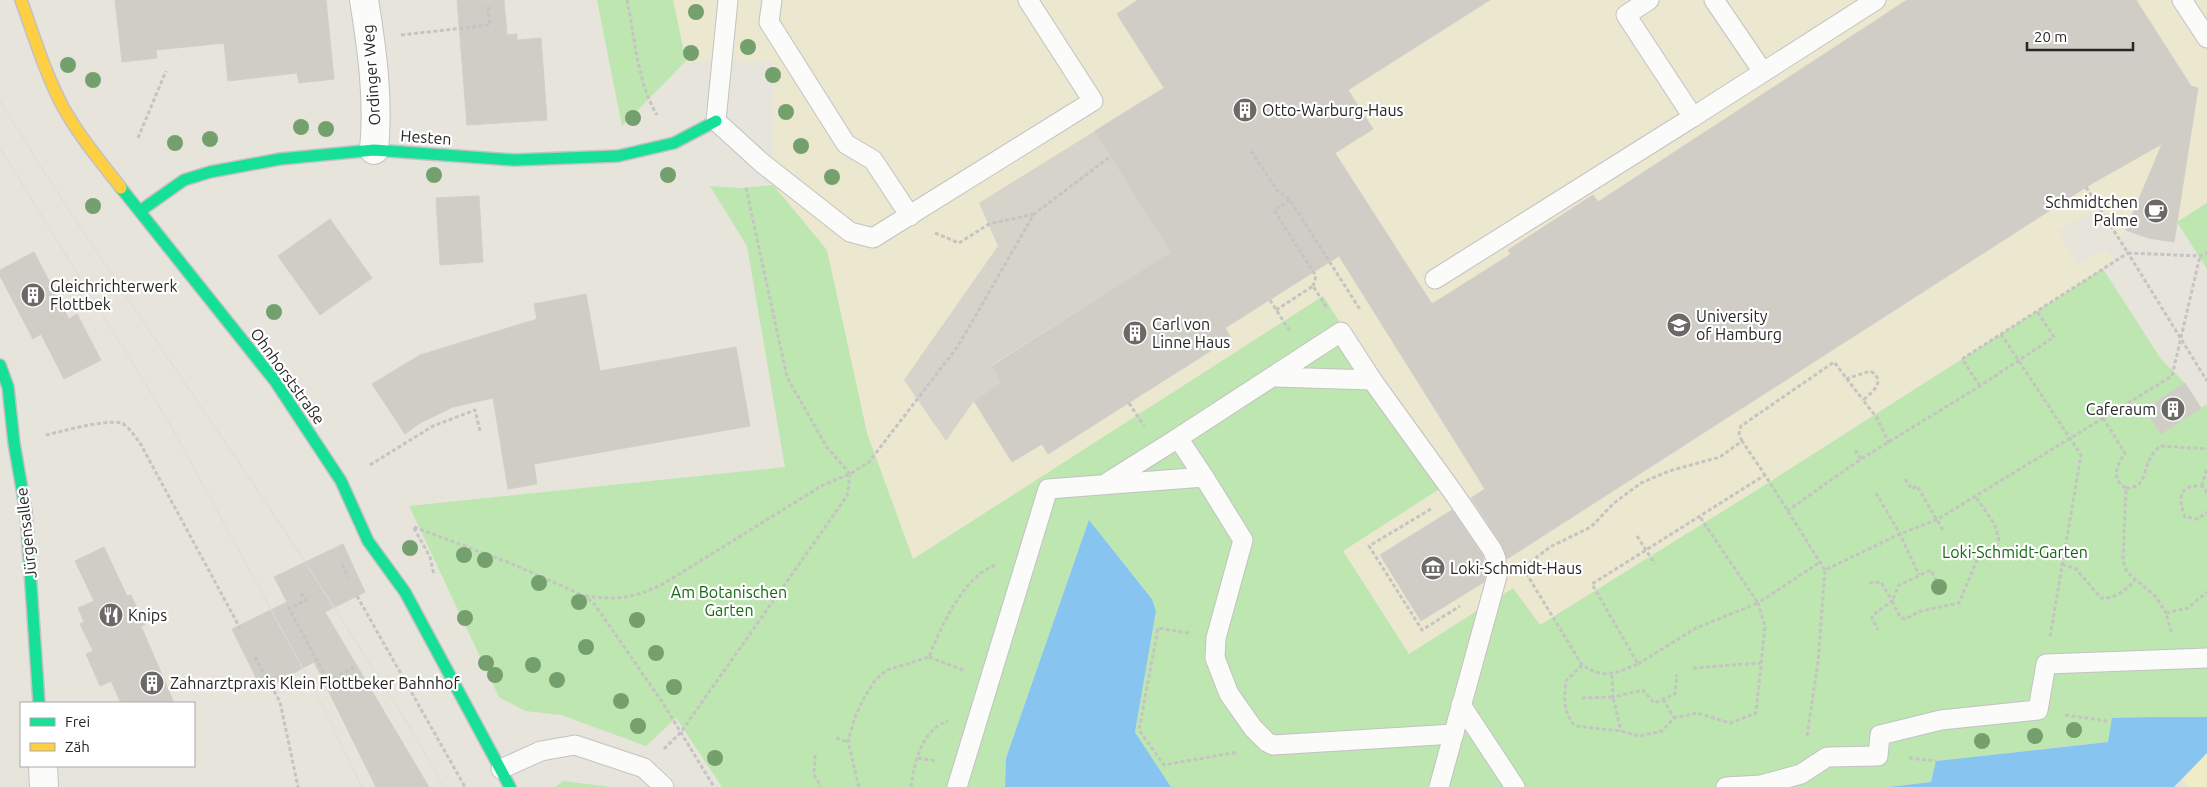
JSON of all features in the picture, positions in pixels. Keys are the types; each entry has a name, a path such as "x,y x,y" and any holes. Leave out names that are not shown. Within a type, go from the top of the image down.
{"street":[{"name":"Ohnhorststraße","path":"21,0 42,61 64,108 93,152 275,381 311,435 341,481 368,541 405,592 510,787"},
{"name":"Ordinger Weg","path":"364,0 370,38 377,122 374,150"},
{"name":"Hesten","path":"140,211 184,180 210,172 280,159 374,150 514,160 618,156 674,143 716,121"},
{"name":"Jürgensallee","path":"0,365 8,388 14,443 26,512 39,702"},
{"path":"43,767 44,787"}],"lane":[{"path":"728,0 716,121 762,163 850,232 873,238 1093,101 1028,0"},
{"path":"772,0 769,22 846,144 873,160 910,216"},
{"path":"1649,0 1626,15 1693,117"},
{"path":"1714,0 1763,72"},
{"path":"1435,279 1876,0"},
{"path":"2182,0 2207,38"},
{"path":"1105,484 1342,332 1372,380 1455,494 1492,551 1498,568 1439,787"},
{"path":"1274,377 1372,380"},
{"path":"1178,438 1243,540 1216,638 1217,666 1234,703 1262,738 1273,745 1454,734"},
{"path":"957,787 1048,489 1204,477"},
{"path":"1726,787 1761,785 1801,774 1828,757 1878,756 1880,735 1941,720 2038,710 2046,664 2172,661 2207,658"},
{"path":"1461,705 1515,787"},
{"path":"500,769 541,751 575,745 644,768 664,787"}],"path":[{"path":"627,0 642,76 652,107"},
{"path":"370,38 490,25 488,5"},
{"path":"138,138 166,71"},
{"path":"1251,151 1277,190 1290,200 1364,316"},
{"path":"585,596 617,599 642,595 663,584 823,485 850,474 869,462 958,346 1034,214 1111,156"},
{"path":"681,732 847,496 850,474 826,446 787,377 748,192 744,184"},
{"path":"2086,188 2181,336 2207,381"},
{"path":"1270,300 1277,311 1313,286 1316,276 1274,210 1290,200"},
{"path":"959,243 989,224 1034,214"},
{"path":"1980,386 1962,359 2128,253 2200,256 2207,253"},
{"path":"1825,570 1900,534 1938,519 2172,376 2200,256"},
{"path":"1313,286 1342,332"},
{"path":"1787,511 1861,460 1980,386 2054,337 2036,311"},
{"path":"2001,334 2081,455 2046,664"},
{"path":"1801,774 1818,662 1825,570 1738,434 1741,426 1834,362 1877,418 1889,443"},
{"path":"1846,379 1870,371 1874,373 1878,384 1863,400"},
{"path":"1129,403 1140,420"},
{"path":"370,465 433,426 475,410 480,431"},
{"path":"2104,418 2125,453 2116,472 2117,480 2126,488 2136,487 2140,482 2147,459 2160,446 2207,449"},
{"path":"43,436 108,423 121,423 128,428 140,443 240,628"},
{"path":"1523,568 1550,547 1591,527 1618,499 1641,483 1669,471 1720,456 1742,441"},
{"path":"1855,450 1861,460"},
{"path":"2202,486 2207,467"},
{"path":"1638,664 1592,584 1765,476"},
{"path":"1905,479 1912,488 1917,486 1943,530"},
{"path":"2202,486 2190,486 2182,492 2180,502 2186,517 2198,518 2207,512"},
{"path":"2202,486 2207,493"},
{"path":"2126,488 2123,561 2127,572 2156,598 2166,613 2173,641 2172,661"},
{"path":"1876,492 1900,534 1919,575"},
{"path":"1455,494 1369,546 1422,630 1466,602"},
{"path":"1869,583 1881,582 1900,617 1906,619 1921,611 1959,603 1977,560 1994,549 1999,539 1995,525 1976,497"},
{"path":"1582,665 1566,681 1565,709 1568,719 1575,726 1621,731 1639,736 1651,735 1662,731 1674,718 1697,713 1730,723 1756,713 1765,626 1758,603 1700,517"},
{"path":"414,527 510,563 585,596 595,605 681,732 714,787"},
{"path":"1636,536 1655,564"},
{"path":"1551,614 1582,665 1598,673 1612,675 1638,664 1696,628 1758,603 1820,562"},
{"path":"929,657 946,617 973,579 990,566 1025,563"},
{"path":"2062,564 2076,569 2101,598 2116,595 2127,590 2136,580"},
{"path":"1878,630 1872,618 1873,615 1892,601 1895,590 1899,586 1931,570 1939,587"},
{"path":"301,592 306,601 289,608 328,681"},
{"path":"2166,613 2188,608 2207,592"},
{"path":"357,596 465,787"},
{"path":"1158,628 1139,730 1164,765 1273,745"},
{"path":"256,657 280,702 298,787"},
{"path":"859,787 848,742 855,717 875,680 887,670 929,657 989,680"},
{"path":"1693,668 1760,663"},
{"path":"322,684 357,666"},
{"path":"1612,675 1613,697 1621,731"},
{"path":"1582,698 1613,697 1643,690 1654,702 1663,700 1675,694 1678,685 1675,676"},
{"path":"1663,700 1674,718"},
{"path":"2071,717 2106,721"},
{"path":"911,787 921,747 933,728 950,720 976,724"},
{"path":"836,738 848,742"},
{"path":"815,755 814,774 821,787"},
{"path":"1909,758 1936,761"}],"shaded area":[{"name":"University of Hamburg","path":"673,0 2207,0 2207,203 2177,222 2180,191 2145,182 2127,228 2118,239 2098,208 2058,231 2078,265 2107,249 2115,261 2103,269 1757,490 1540,625 1513,588 1409,654 1343,551 1444,486 1323,296 913,560 867,433 827,250 773,185 773,61 686,61"},
{"path":"1095,131 1177,248 992,365 1002,383 974,401 946,441 904,380 998,246 979,203"}],"green space":[{"path":"597,0 673,0 686,61 622,126"},
{"name":"Loki-Schmidt-Garten","path":"773,185 827,250 867,433 913,559 1323,296 1444,486 1343,551 1409,654 1513,588 1540,625 1757,490 2103,269 2161,359 2185,383 2201,408 2207,404 2207,717 2108,742 1936,761 1931,782 1888,787 1171,787 1135,732 1156,611 1152,598 1089,521 1006,758 1005,787 722,787 676,718 646,746 561,715 525,711 499,697 409,506 785,467 747,246 710,186 741,188"},
{"path":"2207,203 2207,269 2177,222"},
{"path":"563,781 611,787 555,787"}],"sand":[{"path":"2207,753 2207,787 2189,787 2182,780"}],"water":[{"path":"1089,520 1152,599 1156,611 1135,732 1171,787 1005,787 1006,758"},
{"path":"2207,717 2207,753 2174,787 1888,787 1931,782 1936,761 2108,742 2112,718"}],"building":[{"path":"115,0 326,0 334,79 299,83 297,73 228,81 224,43 156,50 157,58 122,62"},
{"path":"457,0 504,0 507,35 517,34 517,40 541,38 547,120 467,125"},
{"path":"1138,0 1490,0 1348,90 1373,129 1335,153 1432,304 1511,254 1508,250 1593,195 1598,202 1907,0 2136,0 2191,86 2198,88 2174,242 2148,238 2126,230 2162,144 2091,184 1507,559 1502,545 1471,498 1485,489 1339,256 1225,328 1231,338 1048,454 1042,444 1012,462 974,401 1002,383 992,366 1171,252 1095,131 1164,88 1117,14"},
{"path":"479,196 483,262 440,265 436,198"},
{"path":"330,219 372,278 320,315 278,256"},
{"name":"Gleichrichterwerk Flottbek","path":"34,252 69,319 77,314 101,360 64,379 41,334 33,339 0,276 0,270"},
{"path":"586,294 600,371 736,347 750,426 534,464 537,484 508,489 493,398 453,407 420,423 405,434 372,384 420,355 537,319 534,304"},
{"name":"Caferaum","path":"2185,383 2201,408 2161,434 2145,409"},
{"name":"Loki-Schmidt-Haus","path":"1452,510 1483,556 1484,582 1421,621 1380,555"},
{"path":"343,544 365,592 325,612 429,787 376,787 314,662 262,690 232,629 287,602 274,577"},
{"name":"Knips","path":"104,547 127,596 131,595 145,625 141,626 174,702 121,702 111,681 100,686 86,654 93,651 80,624 84,622 78,608 94,601 75,561"}],"tram line":[{"path":"0,101 125,295 255,486 339,615 406,721 443,787"},
{"path":"0,148 170,424 313,687 362,787"}],"traffic: fast":[{"path":"140,211 184,180 210,172 280,159 374,150 514,160 618,156 674,143 716,121"},
{"path":"121,188 275,381 341,481 368,541 405,592 510,787"},
{"path":"0,365 8,387 14,443 26,512 39,702"}],"traffic: slow":[{"path":"21,0 45,68 63,107 83,139 121,188"}],"place":[{"name":"Otto-Warburg-Haus","path":"1245,110"},
{"name":"Schmidtchen Palme","path":"2156,211"},
{"name":"Gleichrichterwerk Flottbek","path":"33,295"},
{"name":"University of Hamburg","path":"1679,325"},
{"name":"Carl von Linne Haus","path":"1135,333"},
{"name":"Caferaum","path":"2173,409"},
{"name":"Loki-Schmidt-Haus","path":"1433,568"},
{"name":"Knips","path":"111,615"},
{"name":"Zahnarztpraxis Klein Flottbeker Bahnhof","path":"152,683"}],"park label":[{"name":"Am Botanischen Garten","path":"729,601"}]}
